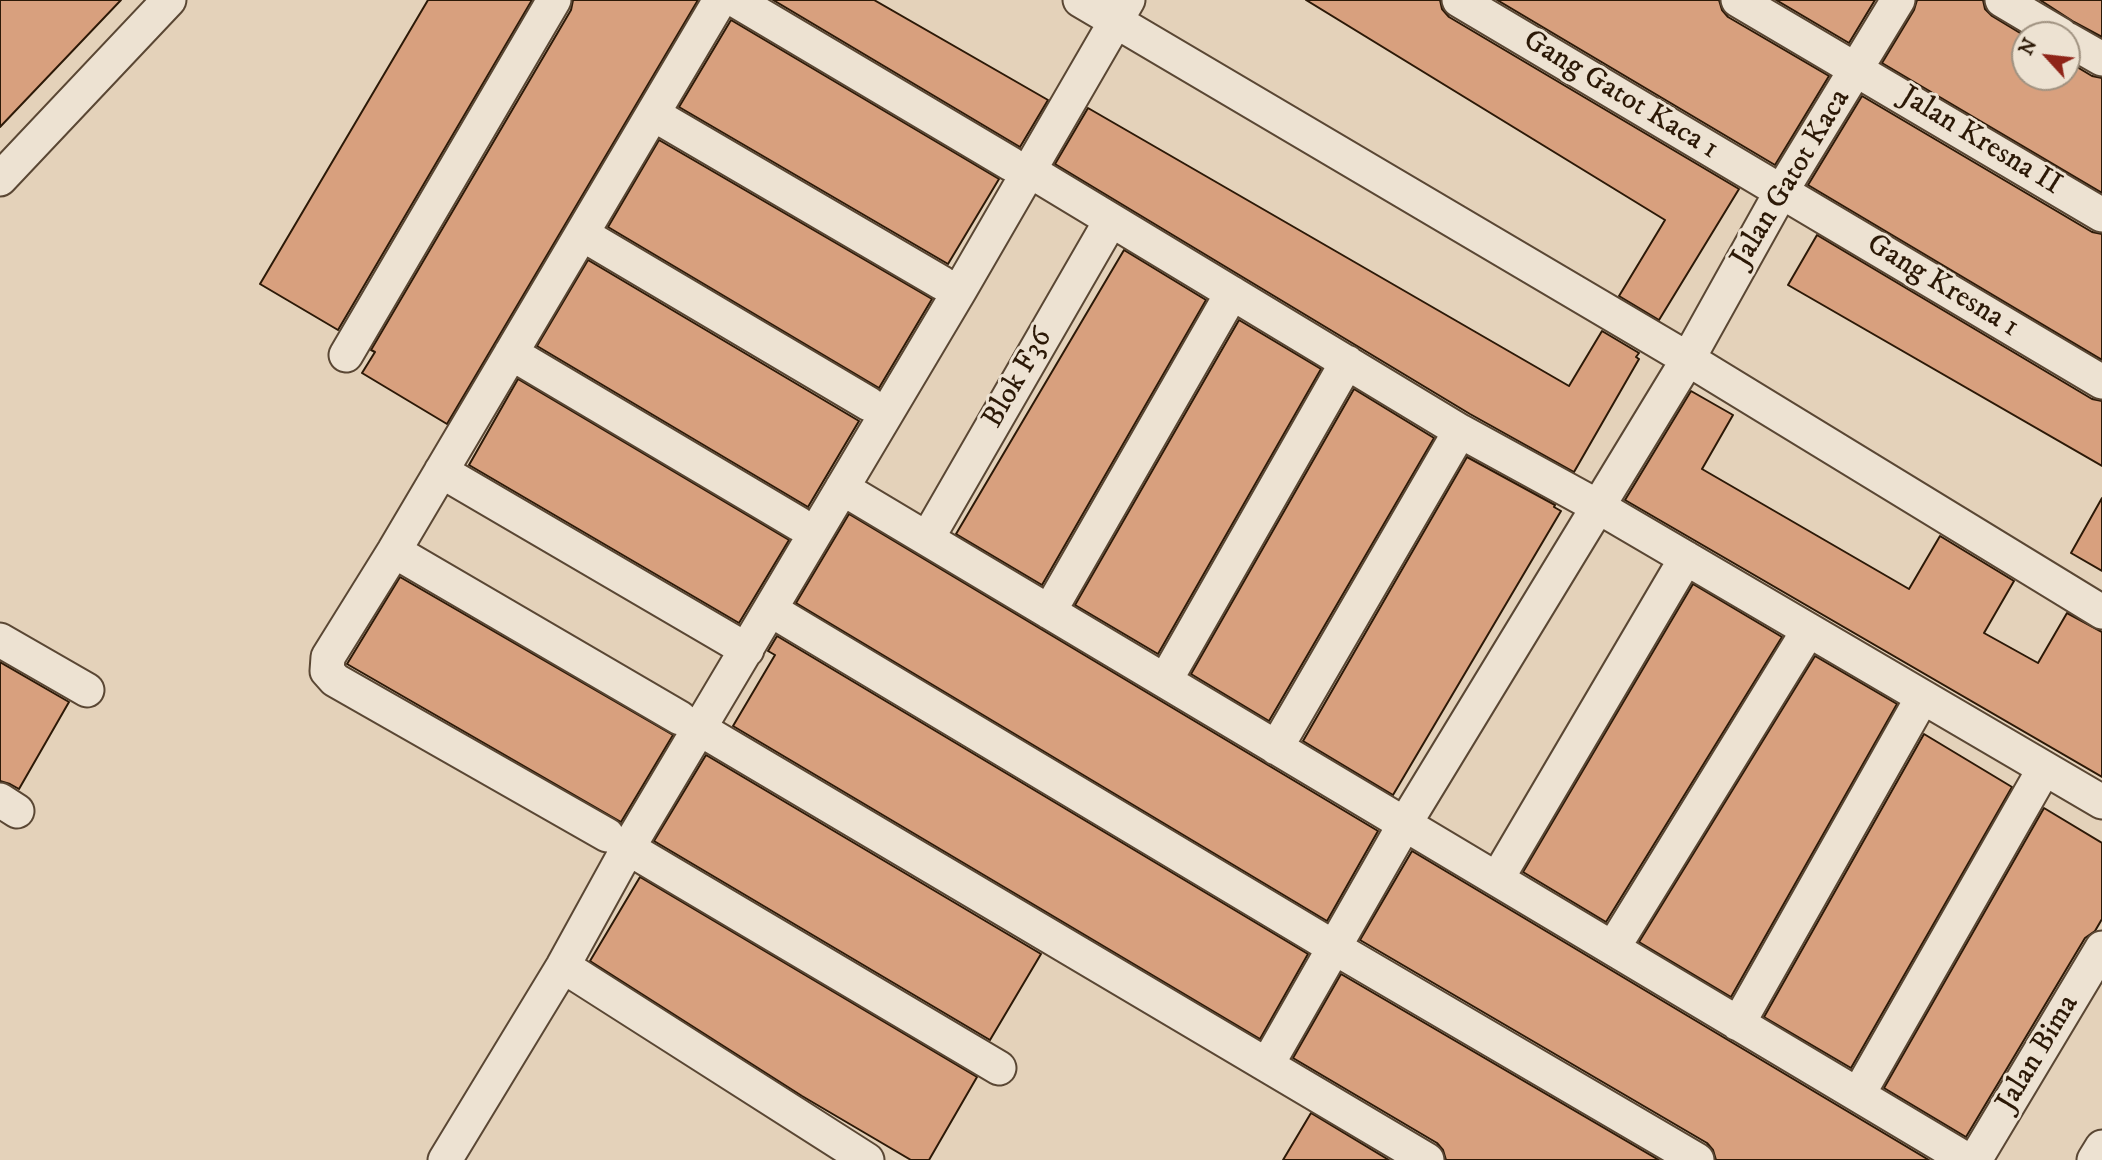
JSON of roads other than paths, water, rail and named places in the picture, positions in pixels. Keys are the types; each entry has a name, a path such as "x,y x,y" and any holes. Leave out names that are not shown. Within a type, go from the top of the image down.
{"street":[{"path":"0,179 169,0"},
{"path":"346,355 554,0"},
{"path":"720,0 394,551 328,657 327,671 335,680 617,842 999,1068"},
{"path":"735,0 1111,220 1460,431 1597,506 2102,802"},
{"path":"1080,0 1122,11 2102,612"},
{"name":"Gang Gatot Kaca 1","path":"1460,0 1781,192"},
{"name":"Jalan Kresna II","path":"1738,0 2102,215"},
{"name":"Jalan Gatot Kaca","path":"1267,1065 1404,825 1688,359 1781,192 1898,0"},
{"path":"2002,0 2037,21"},
{"path":"445,1160 563,966 617,842 690,724 747,650 842,488 1021,168 1122,11"},
{"path":"2081,47 2102,60"},
{"path":"653,114 942,282"},
{"name":"Gang Kresna 1","path":"1781,192 2102,382"},
{"name":"Blok F36","path":"927,539 1111,220"},
{"path":"582,234 869,404"},
{"path":"1049,612 1232,293"},
{"path":"511,354 799,524"},
{"path":"1165,681 1347,362"},
{"path":"1276,748 1460,431"},
{"path":"441,471 747,650"},
{"path":"842,488 1967,1160"},
{"path":"394,551 1427,1160"},
{"path":"1497,880 1686,558"},
{"path":"771,610 1335,948 1697,1160"},
{"path":"1613,947 1808,631"},
{"path":"0,640 87,690"},
{"path":"1738,1024 1922,698"},
{"path":"1858,1095 2044,769"},
{"name":"Jalan Bima","path":"1975,1160 2102,948"},
{"path":"563,966 867,1160"},
{"path":"2094,1160 2102,1147"}]}
